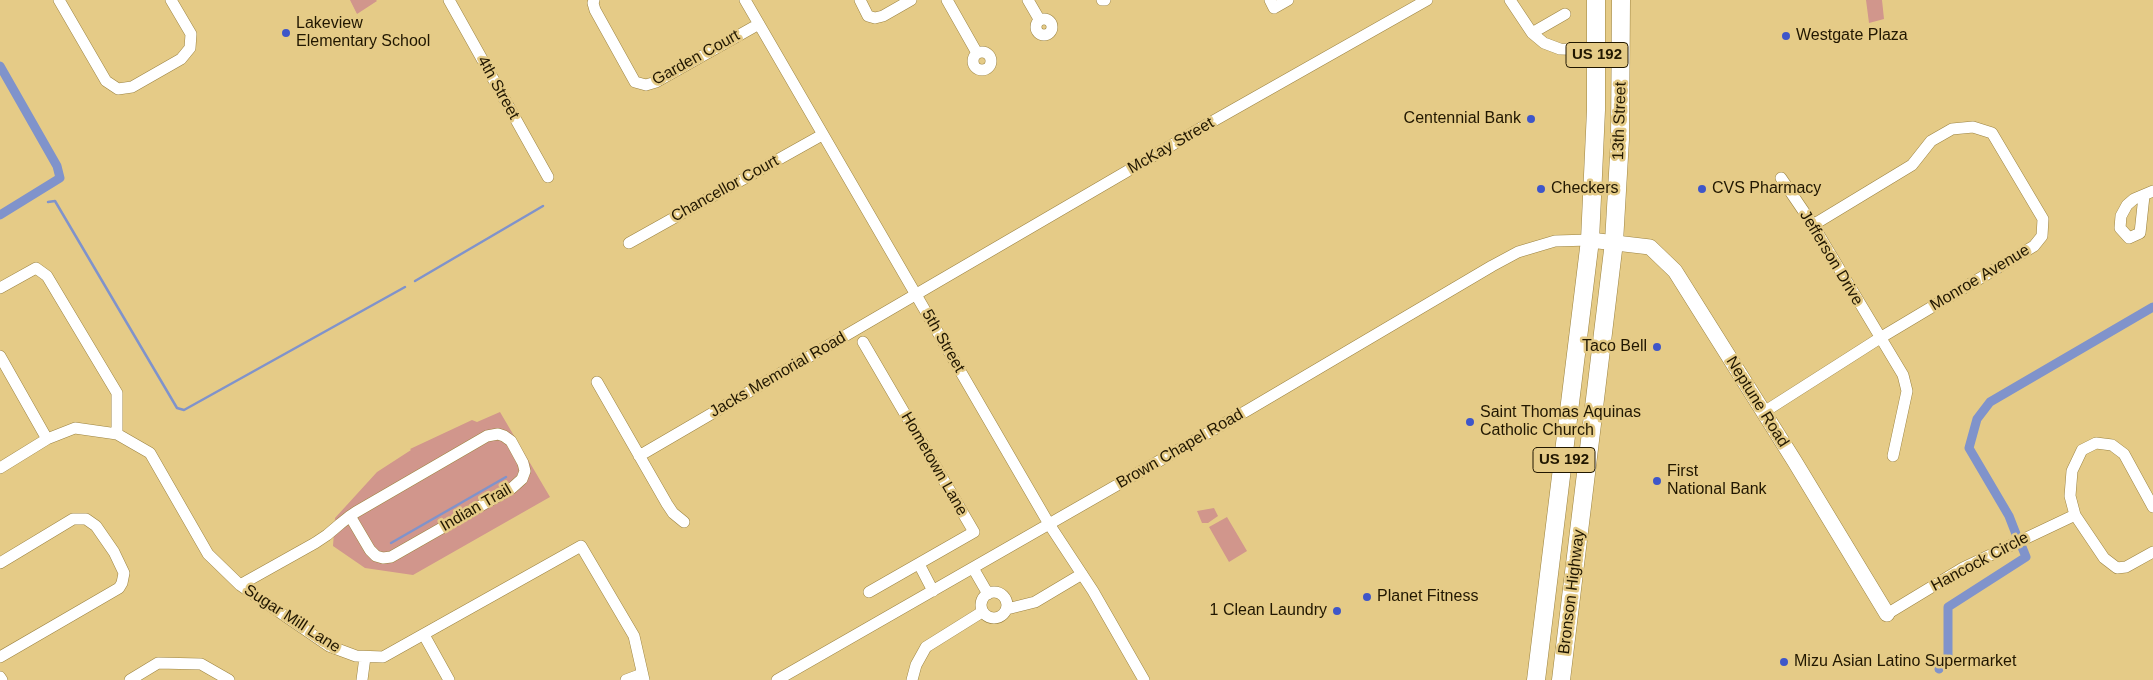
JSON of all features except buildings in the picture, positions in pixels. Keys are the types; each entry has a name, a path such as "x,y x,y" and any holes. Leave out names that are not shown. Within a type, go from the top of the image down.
{"highway":[{"name":"13th Street","path":"1590,240 1597,50 1596,0"},
{"name":"13th Street","path":"1614,242 1620,139 1620,0"},
{"name":"US 192","path":"1536,680 1590,240"},
{"name":"Bronson Highway","path":"1561,678 1614,242"},
{"path":"1553,546 1558,562 1553,614 1558,626 1566,634"},
{"path":"1543,629 1556,645 1561,678"}],"main road":[{"name":"Neptune Road","path":"1590,240 1650,247 1675,271 1764,412 1887,614"}],"street":[{"path":"59,0 106,81 118,89 132,87 181,59 190,48 191,34 171,0"},
{"name":"4th Street","path":"449,0 548,176"},
{"name":"Garden Court","path":"594,0 594,10 634,82 646,85 656,82 759,24"},
{"name":"5th Street","path":"745,0 1049,524 1082,574 1144,680"},
{"path":"860,0 868,16 875,18 883,16 911,0"},
{"path":"947,0 977,53"},
{"path":"1028,0 1039,19"},
{"path":"1272,4 1288,0"},
{"name":"McKay Street","path":"916,294 1427,0"},
{"path":"1510,0 1532,33 1544,43 1560,50 1597,50"},
{"path":"1532,33 1565,14"},
{"name":"Monroe Avenue","path":"1764,412 1880,338 2034,246 2042,236 2043,219 1992,133 1973,127 1952,129 1931,142 1912,166 1813,225"},
{"name":"Chancellor Court","path":"629,243 822,135"},
{"name":"Jefferson Drive","path":"1782,178 1813,225 1903,375 1907,391 1893,456"},
{"name":"Brown Chapel Road","path":"777,680 1518,252 1555,241 1590,240"},
{"path":"0,288 36,268 47,276 117,393 117,434"},
{"name":"Jacks Memorial Road","path":"639,456 916,294"},
{"name":"Hometown Lane","path":"863,342 974,532 869,592"},
{"path":"0,356 47,439"},
{"path":"597,382 673,512 684,522"},
{"name":"Sugar Mill Lane","path":"0,468 47,439 75,428 117,434 150,453 208,554 240,585 329,646 347,654 365,657 383,657 581,546 634,636 643,677"},
{"name":"Indian Trail","path":"240,585 315,543 350,516 487,436 498,434 511,441 523,463 525,471 522,479 512,488 391,557 383,558 376,556 370,550 350,516"},
{"path":"2153,507 2124,454 2112,445 2096,443 2082,450 2072,471 2070,496 2075,515 2104,558 2117,568 2126,567 2153,552"},
{"name":"Hancock Circle","path":"1887,614 1963,568 2075,515"},
{"path":"0,563 73,519 86,519 96,526 114,552 124,573 119,588 0,657"},
{"path":"919,564 933,591"},
{"path":"973,568 988,594"},
{"path":"1007,610 1006,600 1002,594 995,592 988,594 981,601 982,612 988,618 994,619 1002,616 1007,610 1036,602 1082,574"},
{"path":"912,680 916,665 926,647 982,612"},
{"path":"424,635 449,680"},
{"path":"362,680 365,657"},
{"path":"130,680 158,663 201,664 229,680"},
{"path":"626,680 643,677"}],"shaded area":[{"path":"350,0 376,0 377,1 357,14"},
{"path":"1866,0 1882,0 1884,19 1869,23"},
{"path":"500,412 550,497 413,575 365,568 333,546 335,518 377,472 410,449 472,420 477,422"},
{"path":"1214,508 1218,516 1208,523 1202,523 1197,511"},
{"path":"1227,517 1247,551 1229,562 1209,527"}],"waterway":[{"path":"0,66 57,166 60,178 0,215"},
{"path":"48,202 55,201 177,408 184,410 405,287"},
{"path":"415,281 543,206"},
{"path":"2016,534 2009,516 1969,448 1977,419 1990,402 2153,307"},
{"path":"391,543 506,477"},
{"path":"1939,669 1948,657 1948,607 2026,557 2022,547"}],"place":[{"name":"Lakeview Elementary School","path":"286,33"},
{"name":"Westgate Plaza","path":"1786,36"},
{"name":"Centennial Bank","path":"1531,119"},
{"name":"Checkers","path":"1541,189"},
{"name":"CVS Pharmacy","path":"1702,189"},
{"name":"Taco Bell","path":"1657,347"},
{"name":"Saint Thomas Aquinas Catholic Church","path":"1470,422"},
{"name":"First National Bank","path":"1657,481"},
{"name":"Planet Fitness","path":"1367,597"},
{"name":"1 Clean Laundry","path":"1337,611"},
{"name":"Mizu Asian Latino Supermarket","path":"1784,662"}]}
